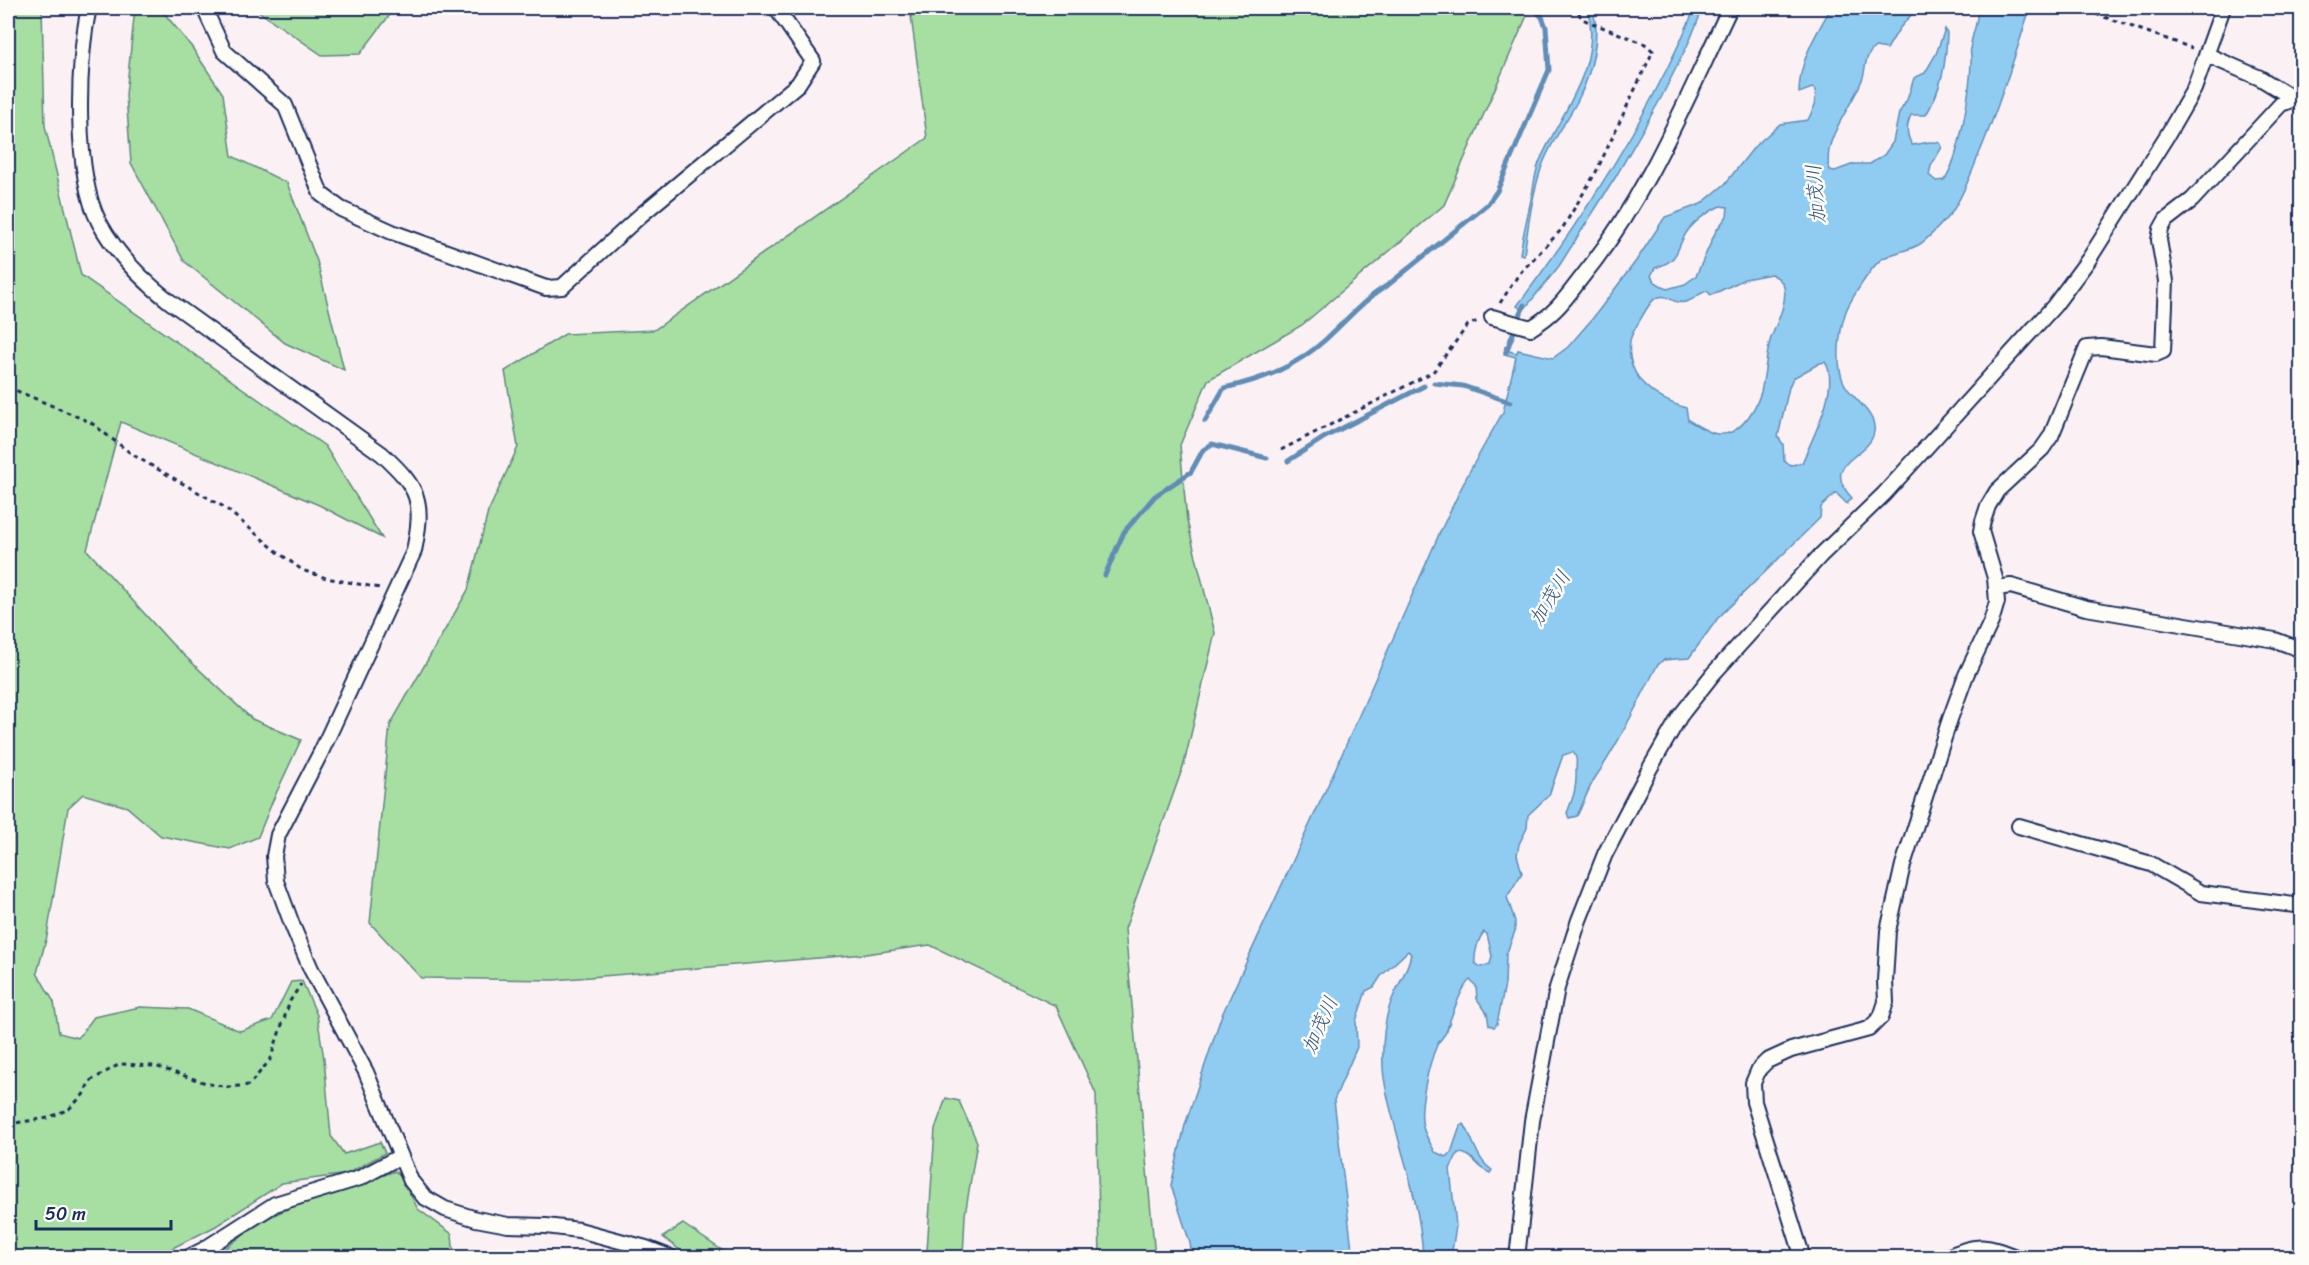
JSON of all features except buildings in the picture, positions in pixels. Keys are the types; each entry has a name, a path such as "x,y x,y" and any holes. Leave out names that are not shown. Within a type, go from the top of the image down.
{"street":[{"path":"89,8 83,31 80,93 81,134 87,182 99,221 120,254 143,281 382,454 404,474 416,492 420,520 414,551 321,752 278,835 274,856 276,881 292,927 311,969 366,1072 399,1157 411,1181 424,1197 445,1209 476,1219 508,1225 579,1230 672,1257"},
{"path":"204,8 224,51 285,105 321,194 341,209 392,232 546,288 562,287 641,215 798,84 813,61 776,8"},
{"path":"1492,317 1531,328 1556,310 1600,254 1629,212 1730,8"},
{"path":"1517,1257 1532,1121 1557,988 1579,920 1605,854 1660,751 1680,716 1720,666 1820,556 1884,494 2054,306 2089,260 2194,89 2203,53 2223,8"},
{"path":"2203,53 2260,78 2300,100"},
{"path":"1803,1257 1754,1102 1753,1083 1767,1061 1791,1050 1869,1029 1881,1017 1886,1002 1888,931 1903,866 1950,719 1966,675 1991,622 1997,602 1997,588 1981,531 1988,506 1997,491 2042,449 2051,436 2087,348 2101,346 2156,354 2163,351 2166,281 2159,240 2161,229 2166,220 2192,200 2282,104 2300,100"},
{"path":"1997,588 2011,586 2086,608 2276,640 2301,650"},
{"path":"2019,826 2151,864 2201,893 2301,906"},
{"path":"187,1257 203,1250 275,1204 360,1178 399,1157"},
{"path":"1946,1257 1965,1248 1984,1247 2018,1257"}],"path":[{"path":"1281,450 1433,372 1468,325 1492,317 1519,273 1562,228 1596,172 1653,51 1645,44 1582,19 1576,8"},
{"path":"2079,8 2203,53"},
{"path":"8,387 90,422 133,456 224,507 302,570 326,578 378,587 396,593"},
{"path":"8,1124 48,1118 69,1109 83,1095 90,1081 120,1064 155,1066 209,1084 229,1087 249,1086 270,1060 290,1001 311,969"}],"green space":[{"path":"8,8 42,8 45,126 81,275 325,446 382,538 319,505 121,422 87,550 172,644 252,719 301,740 258,837 230,849 161,836 127,807 83,794 68,808 47,936 37,973 54,1002 59,1033 78,1038 94,1017 140,1007 188,1009 240,1031 272,1020 291,982 302,981 317,1015 324,1059 331,1136 344,1154 380,1142 385,1153 347,1174 282,1183 216,1226 155,1257 8,1257"},
{"path":"135,8 160,8 191,46 223,94 232,156 287,183 317,261 344,370 285,343 184,261 131,163 126,95"},
{"path":"256,8 395,8 360,54 322,55"},
{"path":"910,8 1526,8 1529,11 1444,205 1302,325 1208,380 1180,445 1187,521 1215,633 1184,764 1125,929 1155,1257 1100,1257 1096,1094 1056,1006 930,945 866,954 554,980 421,978 370,923 390,725 468,590 488,512 518,447 505,371 565,334 654,330 927,138"},
{"path":"946,1098 959,1101 977,1142 965,1215 963,1257 924,1257 927,1251 935,1129"},
{"path":"395,1171 401,1177 418,1209 452,1234 454,1257 213,1258 270,1217 316,1198"},
{"path":"683,1224 732,1257 689,1257 663,1237"}],"water":[{"path":"1588,8 1592,8 1596,31 1591,67 1578,100 1544,160 1533,201 1524,255 1520,254 1538,167 1577,89 1584,70 1591,30"},
{"path":"1695,8 1703,8 1661,98 1615,178 1559,266 1523,311 1517,306 1568,235 1615,162 1658,87"},
{"name":"加茂川","path":"1831,8 1917,8 1899,29 1887,49 1875,47 1869,54 1859,88 1839,123 1830,147 1828,159 1830,170 1835,171 1854,164 1870,164 1884,155 1893,142 1899,113 1907,100 1914,78 1925,73 1936,54 1945,29 1947,33 1946,55 1936,95 1926,115 1911,115 1908,126 1912,145 1940,143 1942,147 1931,166 1929,175 1936,181 1944,180 1950,170 1959,141 1969,90 1970,46 1977,22 1977,8 2030,8 1993,118 1967,184 1952,212 1924,242 1878,262 1862,283 1846,311 1839,347 1841,375 1848,389 1868,412 1874,425 1871,441 1843,468 1841,476 1843,486 1852,498 1847,504 1836,493 1821,507 1820,518 1718,618 1689,658 1663,660 1657,666 1620,737 1592,782 1577,816 1569,818 1567,813 1576,783 1576,757 1573,752 1563,755 1549,795 1528,815 1527,828 1519,844 1517,855 1522,873 1507,897 1515,921 1515,931 1506,955 1505,984 1497,1024 1494,1027 1489,1025 1487,1013 1477,999 1476,986 1470,980 1453,1011 1446,1032 1437,1045 1425,1086 1422,1109 1423,1127 1435,1152 1446,1157 1451,1153 1460,1126 1464,1124 1482,1160 1492,1170 1490,1173 1486,1171 1463,1153 1458,1153 1450,1169 1456,1226 1451,1257 1423,1257 1414,1198 1384,1078 1384,1032 1390,1005 1410,960 1411,954 1408,951 1381,976 1374,987 1366,991 1356,1021 1357,1047 1334,1100 1353,1257 1192,1257 1190,1243 1171,1185 1185,1125 1221,1017 1338,763 1440,532 1468,474 1503,412 1516,357 1504,354 1505,346 1509,347 1509,351 1517,353 1518,350 1553,358 1568,347 1636,261 1665,217 1701,204 1725,184 1755,146 1780,124 1808,120 1815,105 1816,90 1812,88 1799,93 1802,70 1809,48","holes":["1720,206 1728,207 1727,216 1716,231 1696,276 1685,284 1667,289 1655,282 1651,276 1655,268 1664,265 1674,257 1689,229 1707,213","1773,275 1783,285 1784,300 1770,341 1761,392 1754,408 1737,429 1730,433 1713,433 1688,420 1686,408 1663,399 1644,385 1632,366 1630,341 1647,308 1656,298 1663,296 1682,303 1690,301 1703,292 1707,291 1711,295 1745,279","1825,362 1829,372 1830,384 1827,398 1818,427 1802,463 1791,465 1784,461 1783,444 1778,437 1789,387 1793,378","1484,932 1487,934 1492,956 1490,964 1481,967 1475,963 1475,959"]}],"waterway":[{"path":"1205,421 1224,388 1252,381 1302,358 1371,297 1487,205 1497,191 1549,70 1546,27 1542,17 1533,8"},
{"path":"1506,352 1524,305"},
{"path":"1434,383 1463,386 1510,402"},
{"path":"1288,461 1325,437 1424,386"},
{"path":"1105,575 1124,532 1155,496 1191,472 1203,450 1212,444 1267,458"}]}
